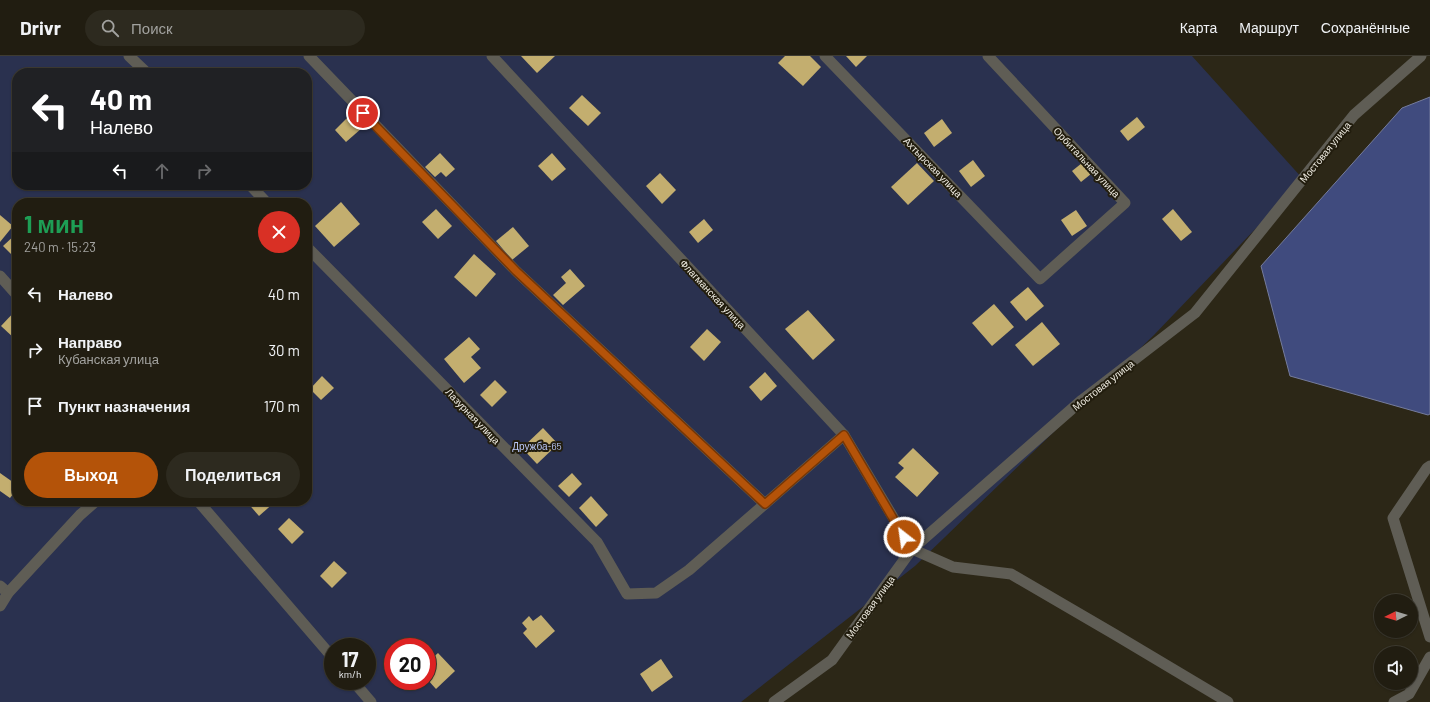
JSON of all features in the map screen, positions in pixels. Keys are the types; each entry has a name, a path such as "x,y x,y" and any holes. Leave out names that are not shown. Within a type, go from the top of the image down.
{"lane":[{"path":"129,56 142,68"},
{"path":"309,56 516,271 765,504 844,435"},
{"name":"Флагманская улица","path":"492,56 844,435 912,549"},
{"name":"Ахтырская улица","path":"825,56 1040,279"},
{"name":"Орбитальная улица","path":"988,56 1125,204 1040,279"},
{"name":"Мостовая улица","path":"774,702 832,660 912,549 1082,400 1195,314 1354,115 1421,56"},
{"path":"255,190 262,198"},
{"name":"Лазурная улица","path":"312,252 597,542 627,594 656,593 689,570 765,504"},
{"path":"0,276 12,289"},
{"path":"1430,466 1427,468 1393,518 1430,637"},
{"path":"0,606 4,589 90,506"},
{"path":"202,506 324,648"},
{"path":"912,549 953,567 1011,574 1228,702"},
{"path":"1394,702 1409,694 1430,657"},
{"path":"361,690 371,702"}],"green space":[{"name":"Дружба-65","path":"0,56 1192,56 1303,179 1154,335 915,566 741,702 0,702"}],"shaded area":[{"path":"1430,97 1430,414 1428,415 1290,376 1261,266 1402,108"}],"building":[{"path":"521,56 555,56 537,73"},
{"path":"785,56 810,56 821,67 803,86 778,63"},
{"path":"846,56 867,56 856,67"},
{"path":"582,95 601,113 588,126 569,108"},
{"path":"350,115 362,128 346,142 335,130"},
{"path":"1137,117 1145,127 1128,141 1120,131"},
{"path":"942,119 952,133 934,147 924,133"},
{"path":"440,153 455,169 446,177 441,172 435,177 425,167"},
{"path":"552,153 566,169 552,181 538,166"},
{"path":"973,160 985,176 971,187 959,171"},
{"path":"917,163 934,181 908,205 891,187"},
{"path":"1082,163 1091,174 1081,182 1072,171"},
{"path":"660,173 676,190 662,204 646,186"},
{"path":"341,202 360,224 334,247 315,226"},
{"path":"436,209 452,226 438,239 422,222"},
{"path":"1173,209 1192,232 1181,241 1162,219"},
{"path":"1076,210 1087,226 1072,236 1061,220"},
{"path":"0,215 12,225 12,227 0,242"},
{"path":"704,219 713,230 698,243 689,232"},
{"path":"513,227 529,246 512,260 496,241"},
{"path":"12,238 12,255 3,246"},
{"path":"474,254 496,274 476,297 454,277"},
{"path":"570,269 585,286 563,305 553,295 566,283 561,277"},
{"path":"1028,287 1044,306 1026,321 1010,302"},
{"path":"994,304 1014,327 992,346 972,323"},
{"path":"808,310 835,340 813,360 785,329"},
{"path":"12,314 12,336 1,326"},
{"path":"1042,322 1060,344 1033,366 1015,345"},
{"path":"707,329 721,342 704,361 690,347"},
{"path":"469,337 480,349 471,357 481,368 464,383 444,359"},
{"path":"765,372 777,386 761,401 749,387"},
{"path":"322,376 334,388 321,400 312,391 312,387"},
{"path":"495,380 507,392 492,407 480,395"},
{"path":"543,428 558,444 537,464 522,448"},
{"path":"913,448 939,473 917,497 895,477 904,468 898,463"},
{"path":"0,473 12,481 12,495 10,498 0,491"},
{"path":"572,473 582,484 569,497 558,486"},
{"path":"591,496 608,515 596,527 579,508"},
{"path":"250,506 270,506 259,516"},
{"path":"289,518 304,532 292,544 278,529"},
{"path":"334,561 347,573 332,588 320,576"},
{"path":"541,615 555,631 536,648 523,633 527,629 522,623 529,616 533,621"},
{"path":"438,653 455,671 436,689 436,655"},
{"path":"661,659 673,677 652,692 640,674"}],"route":[{"path":"363,113 516,271 765,504 844,435 904,537"}]}
